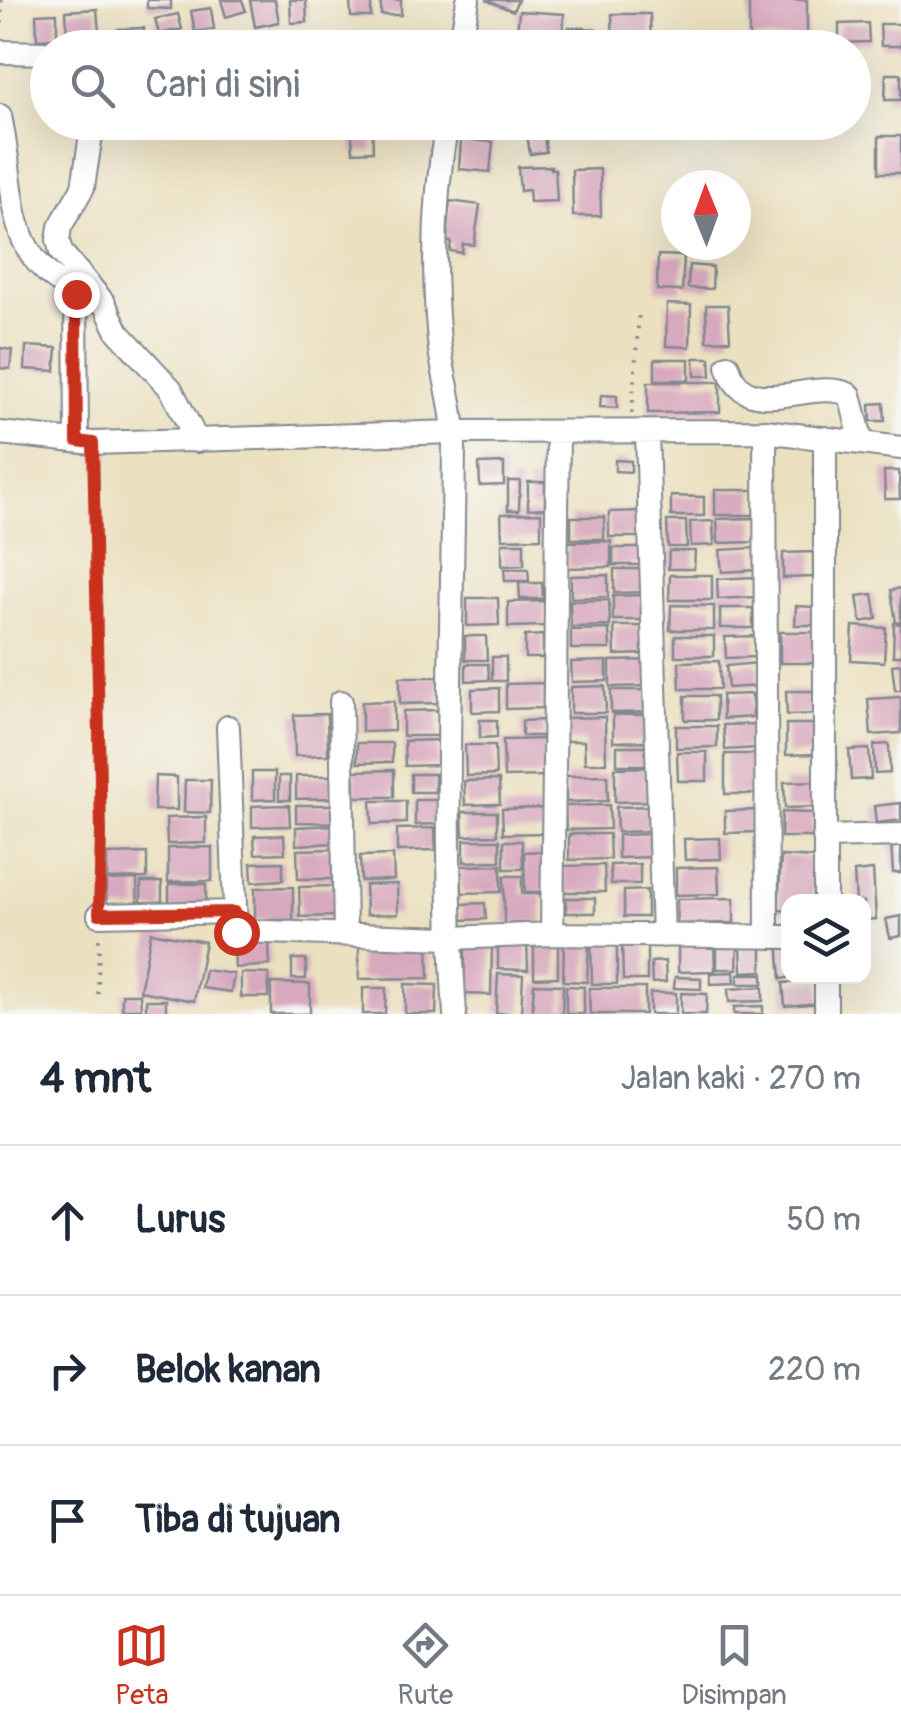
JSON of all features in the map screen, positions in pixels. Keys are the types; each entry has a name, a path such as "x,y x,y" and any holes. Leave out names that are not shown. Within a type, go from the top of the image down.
{"street":[{"path":"463,30 468,0"},
{"path":"1,52 30,53"},
{"path":"0,116 20,241 35,266 76,294 104,303"},
{"path":"90,140 83,187 60,228 62,252 104,303 118,332 171,389 197,441"},
{"path":"445,140 434,238 439,344 454,432 450,938 455,1014"},
{"path":"76,294 85,442"},
{"path":"728,366 732,382 746,392 775,395 836,391 850,395 862,443"},
{"path":"0,433 85,442 454,432 765,431 901,448"},
{"path":"228,727 236,932 450,938 552,934 778,937 765,431"},
{"path":"552,934 558,432"},
{"path":"638,433 662,936"},
{"path":"825,438 825,894"},
{"path":"340,702 345,933"},
{"path":"824,837 901,835"},
{"path":"99,914 235,912"},
{"path":"826,984 826,1014"}],"path":[{"path":"1,0 1,52"},
{"path":"638,433 639,312"},
{"path":"85,442 101,832 98,994"}],"building":[{"path":"147,0 171,0 171,9 147,8"},
{"path":"221,0 242,0 246,11 226,17"},
{"path":"250,0 275,0 279,22 255,27"},
{"path":"290,0 306,0 307,22 291,23"},
{"path":"350,0 371,0 371,17 351,17"},
{"path":"381,0 401,0 401,15 381,15"},
{"path":"486,0 518,0 513,11"},
{"path":"749,0 807,0 807,30 749,30"},
{"path":"211,8 214,29 195,30 191,11"},
{"path":"97,9 99,30 67,30 66,11"},
{"path":"519,11 564,14 564,30 517,30"},
{"path":"57,13 57,30 37,30 36,14"},
{"path":"178,14 182,29 158,30 155,19"},
{"path":"612,14 650,14 650,30 612,30"},
{"path":"868,23 868,30 839,30 839,24"},
{"path":"880,24 901,24 901,46 881,46"},
{"path":"886,74 901,74 901,100 885,100"},
{"path":"879,136 901,136 901,173 879,173"},
{"path":"352,140 373,140 373,151 353,152"},
{"path":"461,140 493,142 490,172 459,169"},
{"path":"528,140 545,140 546,152 530,154"},
{"path":"518,167 555,169 557,201 530,202 529,190 520,191"},
{"path":"600,169 601,216 573,216 572,170"},
{"path":"450,201 480,205 474,245 463,244 462,253 450,251 451,242 444,241"},
{"path":"658,255 661,260 684,260 682,291 657,290"},
{"path":"689,265 713,267 712,289 688,288"},
{"path":"667,304 691,305 690,347 666,346"},
{"path":"706,305 728,305 730,340 707,341"},
{"path":"26,346 57,348 55,371 25,369"},
{"path":"0,348 12,350 10,369 0,368"},
{"path":"694,358 710,358 711,376 695,376"},
{"path":"655,359 689,359 689,380 655,380"},
{"path":"648,382 720,382 720,412 648,413"},
{"path":"601,395 617,396 617,408 600,407"},
{"path":"884,403 885,421 871,421 870,404"},
{"path":"615,460 631,461 631,472 615,471"},
{"path":"504,463 504,485 480,486 479,464"},
{"path":"884,471 899,471 900,499 885,499"},
{"path":"508,481 520,481 519,510 508,510"},
{"path":"528,482 545,482 545,508 528,509"},
{"path":"715,490 754,490 754,515 715,515"},
{"path":"671,496 704,497 704,516 671,516"},
{"path":"644,511 645,537 609,537 609,512"},
{"path":"541,513 541,538 502,539 501,514"},
{"path":"571,517 604,517 604,539 571,539"},
{"path":"754,518 755,542 718,543 717,519"},
{"path":"667,521 686,521 687,547 668,547"},
{"path":"713,521 714,545 691,546 690,522"},
{"path":"611,541 611,567 568,568 567,542"},
{"path":"502,543 524,543 524,565 502,566"},
{"path":"613,548 645,548 645,565 613,565"},
{"path":"755,548 756,570 722,572 720,550"},
{"path":"669,551 695,551 694,569 668,569"},
{"path":"813,552 813,577 783,578 783,553"},
{"path":"504,569 528,569 529,581 505,581"},
{"path":"614,569 647,569 648,592 614,593"},
{"path":"608,575 608,597 571,598 571,576"},
{"path":"670,575 712,575 712,600 669,600"},
{"path":"754,577 755,597 718,599 717,579"},
{"path":"519,583 542,583 543,599 520,599"},
{"path":"901,588 901,622 896,623 891,590"},
{"path":"873,594 877,619 861,622 857,596"},
{"path":"645,595 645,620 613,620 613,596"},
{"path":"467,598 498,598 499,625 467,626"},
{"path":"609,600 610,626 571,627 570,601"},
{"path":"544,601 545,626 508,627 508,602"},
{"path":"671,605 714,606 714,630 670,630"},
{"path":"796,606 814,607 814,625 795,625"},
{"path":"720,608 753,608 753,628 720,628"},
{"path":"894,623 901,624 901,656 893,656"},
{"path":"614,626 648,626 648,654 615,655"},
{"path":"853,626 886,628 884,662 851,660"},
{"path":"609,629 610,649 571,649 571,630"},
{"path":"780,632 817,632 817,663 780,663"},
{"path":"543,635 543,658 525,658 525,636"},
{"path":"465,636 486,636 487,660 465,660"},
{"path":"675,636 714,636 714,656 675,656"},
{"path":"756,636 756,657 726,658 725,637"},
{"path":"492,657 506,657 506,681 492,681"},
{"path":"651,660 651,686 610,687 610,661"},
{"path":"607,661 607,681 572,682 571,662"},
{"path":"719,661 720,689 680,689 679,662"},
{"path":"757,663 759,686 728,688 726,666"},
{"path":"466,664 488,664 489,680 466,681"},
{"path":"901,664 901,690 895,690 892,665"},
{"path":"400,677 439,677 439,703 400,704"},
{"path":"543,683 543,708 506,709 506,684"},
{"path":"605,686 606,713 571,713 571,687"},
{"path":"499,688 499,711 472,712 472,689"},
{"path":"611,690 652,690 652,712 611,713"},
{"path":"786,691 819,691 819,714 787,715"},
{"path":"752,694 753,717 723,719 722,695"},
{"path":"685,696 716,696 716,720 685,720"},
{"path":"901,697 901,733 871,735 868,699"},
{"path":"394,701 394,731 362,732 362,702"},
{"path":"438,710 438,736 403,736 403,711"},
{"path":"327,714 328,755 295,756 294,715"},
{"path":"613,715 652,715 652,741 613,742"},
{"path":"605,717 606,763 585,763 584,741 565,741 565,718"},
{"path":"480,720 497,720 497,737 480,738"},
{"path":"543,720 544,736 522,736 522,721"},
{"path":"757,724 758,748 725,750 723,725"},
{"path":"786,724 817,724 818,754 786,755"},
{"path":"676,726 717,726 717,747 676,748"},
{"path":"547,739 547,776 504,777 503,740"},
{"path":"438,740 438,765 405,766 404,741"},
{"path":"357,743 392,743 392,762 357,763"},
{"path":"889,744 890,773 875,774 874,745"},
{"path":"465,745 495,745 496,775 466,776"},
{"path":"617,746 654,746 654,765 617,765"},
{"path":"869,749 871,779 851,780 849,750"},
{"path":"677,752 707,752 707,781 678,781"},
{"path":"725,754 761,754 761,794 725,794"},
{"path":"656,767 657,801 615,802 615,768"},
{"path":"394,770 394,797 355,797 354,771"},
{"path":"252,772 275,772 275,799 252,800"},
{"path":"411,774 435,774 435,792 411,792"},
{"path":"607,775 608,801 566,802 566,776"},
{"path":"155,776 177,777 177,810 154,810"},
{"path":"279,776 290,776 290,800 279,800"},
{"path":"296,776 336,776 336,798 296,799"},
{"path":"185,780 211,780 210,813 184,812"},
{"path":"499,780 500,804 465,805 464,781"},
{"path":"819,781 820,807 785,808 784,782"},
{"path":"415,800 438,800 438,824 415,825"},
{"path":"371,801 406,801 406,823 372,824"},
{"path":"901,803 901,820 876,823 874,806"},
{"path":"289,805 290,826 252,827 252,806"},
{"path":"296,805 338,805 338,823 296,822"},
{"path":"609,805 610,829 566,830 565,806"},
{"path":"655,806 656,831 617,832 616,807"},
{"path":"542,808 543,833 503,834 502,809"},
{"path":"758,810 759,832 725,833 725,811"},
{"path":"462,812 497,812 497,835 463,836"},
{"path":"782,812 813,813 813,837 781,837"},
{"path":"206,817 206,843 167,844 166,818"},
{"path":"334,825 334,843 296,845 296,827"},
{"path":"435,828 436,850 397,851 397,829"},
{"path":"569,834 609,834 610,859 569,860"},
{"path":"657,834 658,857 618,858 618,835"},
{"path":"284,835 285,853 255,854 254,836"},
{"path":"720,838 721,859 685,860 684,839"},
{"path":"464,840 500,840 500,861 464,862"},
{"path":"504,841 522,841 523,869 504,869"},
{"path":"901,842 901,873 893,873 891,843"},
{"path":"212,847 212,881 168,882 168,848"},
{"path":"334,849 335,879 298,879 297,850"},
{"path":"546,851 546,892 525,892 524,852"},
{"path":"147,853 147,878 107,879 107,854"},
{"path":"393,855 394,880 361,881 360,856"},
{"path":"781,856 816,858 814,894 781,894 781,910 778,910"},
{"path":"283,862 283,880 252,882 251,863"},
{"path":"640,864 640,884 611,884 610,865"},
{"path":"501,865 501,892 462,893 461,866"},
{"path":"604,865 605,892 564,892 563,866"},
{"path":"718,867 719,894 676,895 676,868"},
{"path":"873,870 876,919 871,919 871,894 855,894 854,872"},
{"path":"504,876 522,876 522,894 542,894 542,923 504,924"},
{"path":"137,879 138,910 107,911 106,880"},
{"path":"141,882 162,882 162,910 141,910"},
{"path":"169,884 206,884 206,910 169,910"},
{"path":"397,884 398,914 366,915 365,885"},
{"path":"334,886 335,916 300,917 299,887"},
{"path":"293,887 293,920 255,920 255,888"},
{"path":"647,890 647,917 624,917 624,891"},
{"path":"566,898 595,898 595,913 566,913"},
{"path":"734,898 734,923 677,924 677,899"},
{"path":"485,903 486,919 462,920 461,904"},
{"path":"901,916 901,936 890,938 886,919"},
{"path":"151,932 205,942 194,1001 140,991"},
{"path":"591,938 617,938 617,984 592,984"},
{"path":"498,941 527,941 528,970 498,969"},
{"path":"534,941 558,941 558,977 534,978"},
{"path":"714,941 715,971 678,972 678,942"},
{"path":"428,942 429,978 359,979 359,944"},
{"path":"564,942 589,942 587,982 563,981"},
{"path":"647,942 647,980 623,980 622,943"},
{"path":"269,943 270,965 235,968 234,945"},
{"path":"465,943 492,944 491,995 464,994"},
{"path":"717,944 738,944 737,969 717,969"},
{"path":"762,945 762,971 742,972 741,946"},
{"path":"292,959 306,959 306,979 292,979"},
{"path":"665,961 666,982 652,983 651,962"},
{"path":"205,970 234,974 231,992 202,988"},
{"path":"734,972 735,983 710,984 710,973"},
{"path":"241,973 269,974 268,997 241,997"},
{"path":"498,974 523,975 521,1014 496,1013"},
{"path":"738,974 763,974 763,984 738,984"},
{"path":"675,977 701,978 701,989 674,988"},
{"path":"271,983 310,984 310,1014 271,1014"},
{"path":"405,984 437,985 436,1014 405,1014"},
{"path":"534,984 563,985 562,1014 532,1014"},
{"path":"783,984 819,984 821,1003 785,1006"},
{"path":"566,986 584,987 584,1014 566,1014"},
{"path":"763,987 763,1001 729,1002 728,989"},
{"path":"363,988 386,988 385,1014 363,1014"},
{"path":"589,988 645,988 645,1014 590,1014"},
{"path":"650,993 676,993 676,1014 650,1014"},
{"path":"681,993 707,994 706,1014 681,1014"},
{"path":"122,994 140,994 141,1009 122,1009"},
{"path":"146,1000 166,1000 166,1014 146,1014"},
{"path":"763,1006 763,1014 734,1014 734,1007"}],"route":[{"path":"76,294 77,441 93,443 101,832 99,914 235,912 236,932"}]}
